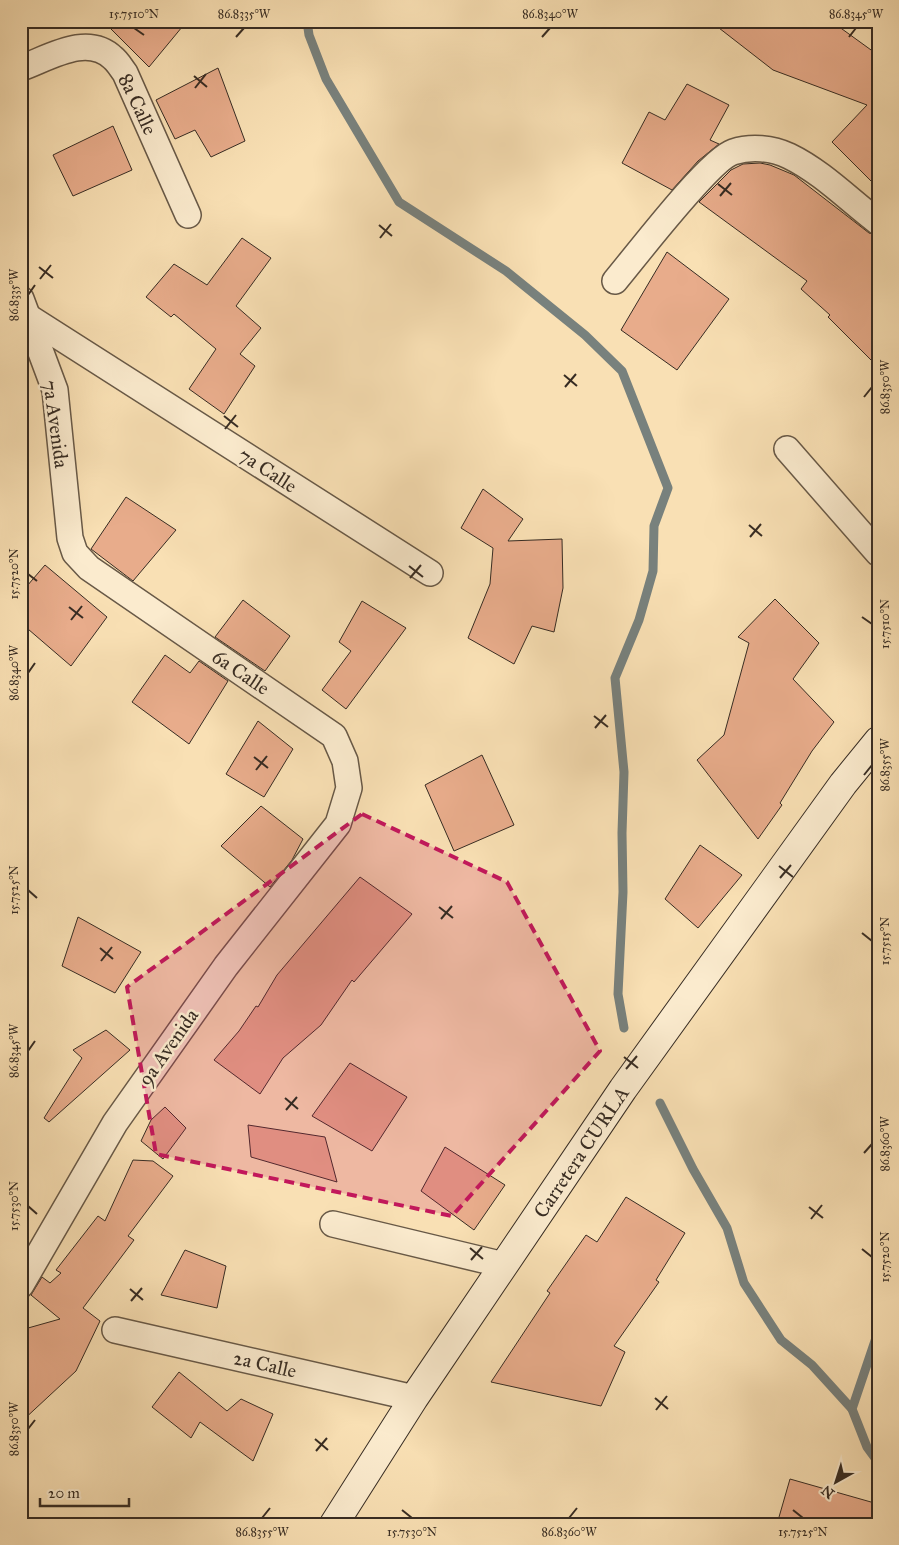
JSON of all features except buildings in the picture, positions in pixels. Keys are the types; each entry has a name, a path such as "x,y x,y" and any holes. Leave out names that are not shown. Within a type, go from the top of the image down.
{"main road":[{"name":"Carretera CURLA","path":"334,1524 414,1398 629,1081 843,784 878,741"}],"street":[{"name":"8a Calle","path":"21,68 82,46 96,48 113,57 125,73 188,215"},
{"path":"615,281 712,167 732,152 757,148 788,156 815,171 878,222"},
{"name":"7a Avenida","path":"26,309 55,390 70,538 75,553"},
{"name":"7a Calle","path":"26,309 430,573"},
{"path":"787,449 878,553"},
{"name":"6a Calle","path":"75,553 88,568 334,736 345,761 349,788 338,824"},
{"name":"9a Avenida","path":"21,1286 115,1122 226,966 338,824"},
{"path":"333,1224 504,1265"},
{"name":"2a Calle","path":"115,1330 414,1398"}],"highlighted area":[{"path":"362,814 507,882 600,1051 452,1216 156,1154 127,987"}],"waterway":[{"path":"307,21 309,35 326,79 399,202 506,271 585,335 622,371 668,488 654,526 653,571 639,620 615,678 624,772 623,892 618,994 624,1028"},
{"path":"660,1103 693,1169 727,1228 744,1283 781,1340 812,1365 852,1409"},
{"path":"878,1332 852,1409 867,1447 878,1462"}]}
